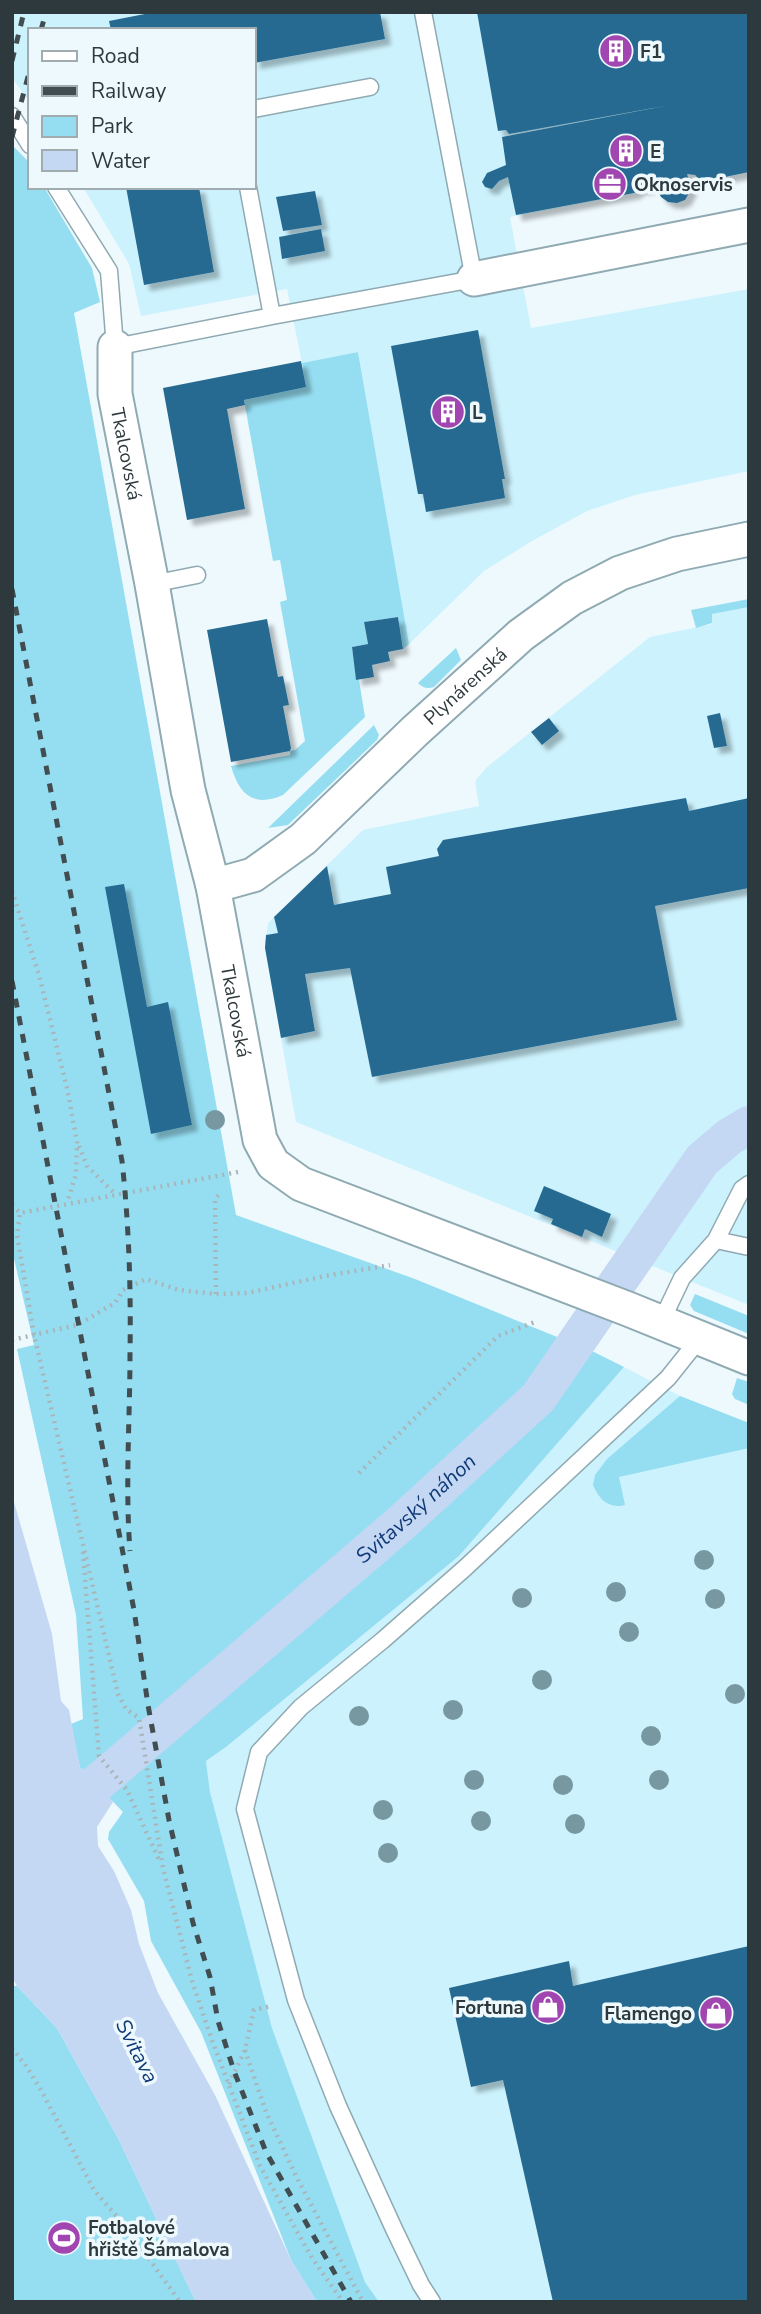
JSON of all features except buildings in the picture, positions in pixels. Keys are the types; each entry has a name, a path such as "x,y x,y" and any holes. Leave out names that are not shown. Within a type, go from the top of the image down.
{"street":[{"path":"474,279 749,225"},
{"name":"Tkalcovská","path":"115,347 115,394 188,790 213,886 260,1140 273,1164 301,1184 628,1309 749,1359"},
{"name":"Plynárenská","path":"213,886 253,875 303,839 415,731 511,644 572,598 631,569 677,554 749,539"}],"lane":[{"path":"58,189 109,271 115,347 474,279 423,12"},
{"path":"256,109 370,87"},
{"path":"12,116 28,142"},
{"path":"247,189 272,316"},
{"path":"152,584 197,575"},
{"path":"661,1322 682,1278 716,1240 742,1189 749,1184"},
{"path":"716,1240 749,1247"},
{"path":"432,2302 394,2230 338,2106 296,2000 245,1809 259,1752 301,1707 465,1568 668,1378 700,1338"}],"path":[{"path":"12,891 39,975 67,1088 77,1142 87,1166 117,1195"},
{"path":"67,1203 76,1174 77,1142"},
{"path":"20,1213 273,1164"},
{"path":"216,1294 215,1199 221,1192"},
{"path":"12,1205 20,1213"},
{"path":"20,1213 17,1235 32,1336 118,1694 126,1709 139,1718 163,1868 192,1981 260,2166 312,2258 343,2302"},
{"path":"12,1340 77,1325 115,1303 123,1290 146,1279 179,1290 216,1294 247,1293 390,1265"},
{"path":"359,1473 498,1336 535,1322"},
{"path":"81,1538 99,1756 127,1790 163,1868"},
{"path":"228,2085 245,2050 254,2010 296,2000"},
{"path":"12,2048 41,2090 82,2172 180,2302"},
{"path":"245,2050 266,2112 297,2178 363,2302"}],"shaded area":[{"path":"12,12 749,12 749,172 715,179 709,176 700,180 695,175 688,174 691,190 686,199 677,203 668,202 658,192 658,180 647,189 641,188 631,194 510,217 531,328 749,289 749,471 635,495 587,511 484,571 409,644 358,352 302,363 287,289 141,316 129,264 84,189 256,189 256,28 28,28 28,99 12,78"},
{"path":"749,607 749,1305 296,1122 265,948 268,923 363,830 479,806 475,781 487,767 650,637 712,624 711,614"},
{"path":"624,1367 680,1396 749,1423 749,2302 379,2302 365,2282 272,2028 210,1792 206,1761 459,1556"}],"green space":[{"path":"12,145 28,161 28,189 45,189 92,268 100,302 74,313 236,1215 415,1279 594,1352 624,1367 459,1556 206,1761 210,1792 272,2028 365,2282 379,2302 317,2302 291,2260 201,2032 151,1941 144,1901 108,1839 109,1832 123,1812 80,1768 71,1724 83,1719 76,1615 17,1349 34,1345 12,1250"},
{"path":"358,352 409,644 403,649 398,617 364,622 368,644 352,647 365,717 283,795 272,799 255,799 243,791 231,766 290,755 290,751 305,741 280,602 287,600 280,560 273,561 244,400 305,387 302,363"},
{"path":"749,599 749,607 712,614 712,623 696,628 691,610"},
{"path":"456,648 461,660 434,687 425,688 418,683"},
{"path":"374,725 379,735 377,740 288,825 268,828"},
{"path":"695,1294 749,1316 749,1334 694,1311 690,1305"},
{"path":"737,1378 749,1382 749,1405 735,1399 732,1394"},
{"path":"680,1396 749,1423 749,1448 619,1477 625,1505 614,1506 605,1502 593,1485 595,1475 607,1459"},
{"path":"12,1986 17,1986 57,2028 118,2138 196,2302 12,2302"}],"water":[{"name":"Svitava","path":"12,1495 52,1634 61,1701 69,1710 80,1768 88,1770 113,1802 97,1827 98,1846 114,1871 131,1910 139,1944 158,1993 215,2095 291,2260 317,2302 196,2302 118,2138 57,2028 17,1986 12,1977"}],"waterway":[{"name":"Svitavský náhon","path":"59,1816 400,1524 538,1398 702,1160 729,1137 749,1125"}],"railway":[{"path":"12,61 24,12"},
{"path":"42,28 46,12"},
{"path":"12,137 28,77"},
{"path":"12,589 122,1161 130,1281 130,1551"},
{"path":"12,981 134,1610 169,1820 193,1923 210,1977 218,2021 234,2071 266,2152 351,2302"}],"place":[{"name":"F1","path":"616,51"},
{"name":"E","path":"626,151"},
{"name":"Oknoservis","path":"610,184"},
{"name":"L","path":"448,412"},
{"name":"Fortuna","path":"548,2007"},
{"name":"Flamengo","path":"716,2013"},
{"name":"Fotbalové hřiště Šámalova","path":"64,2238"}]}
